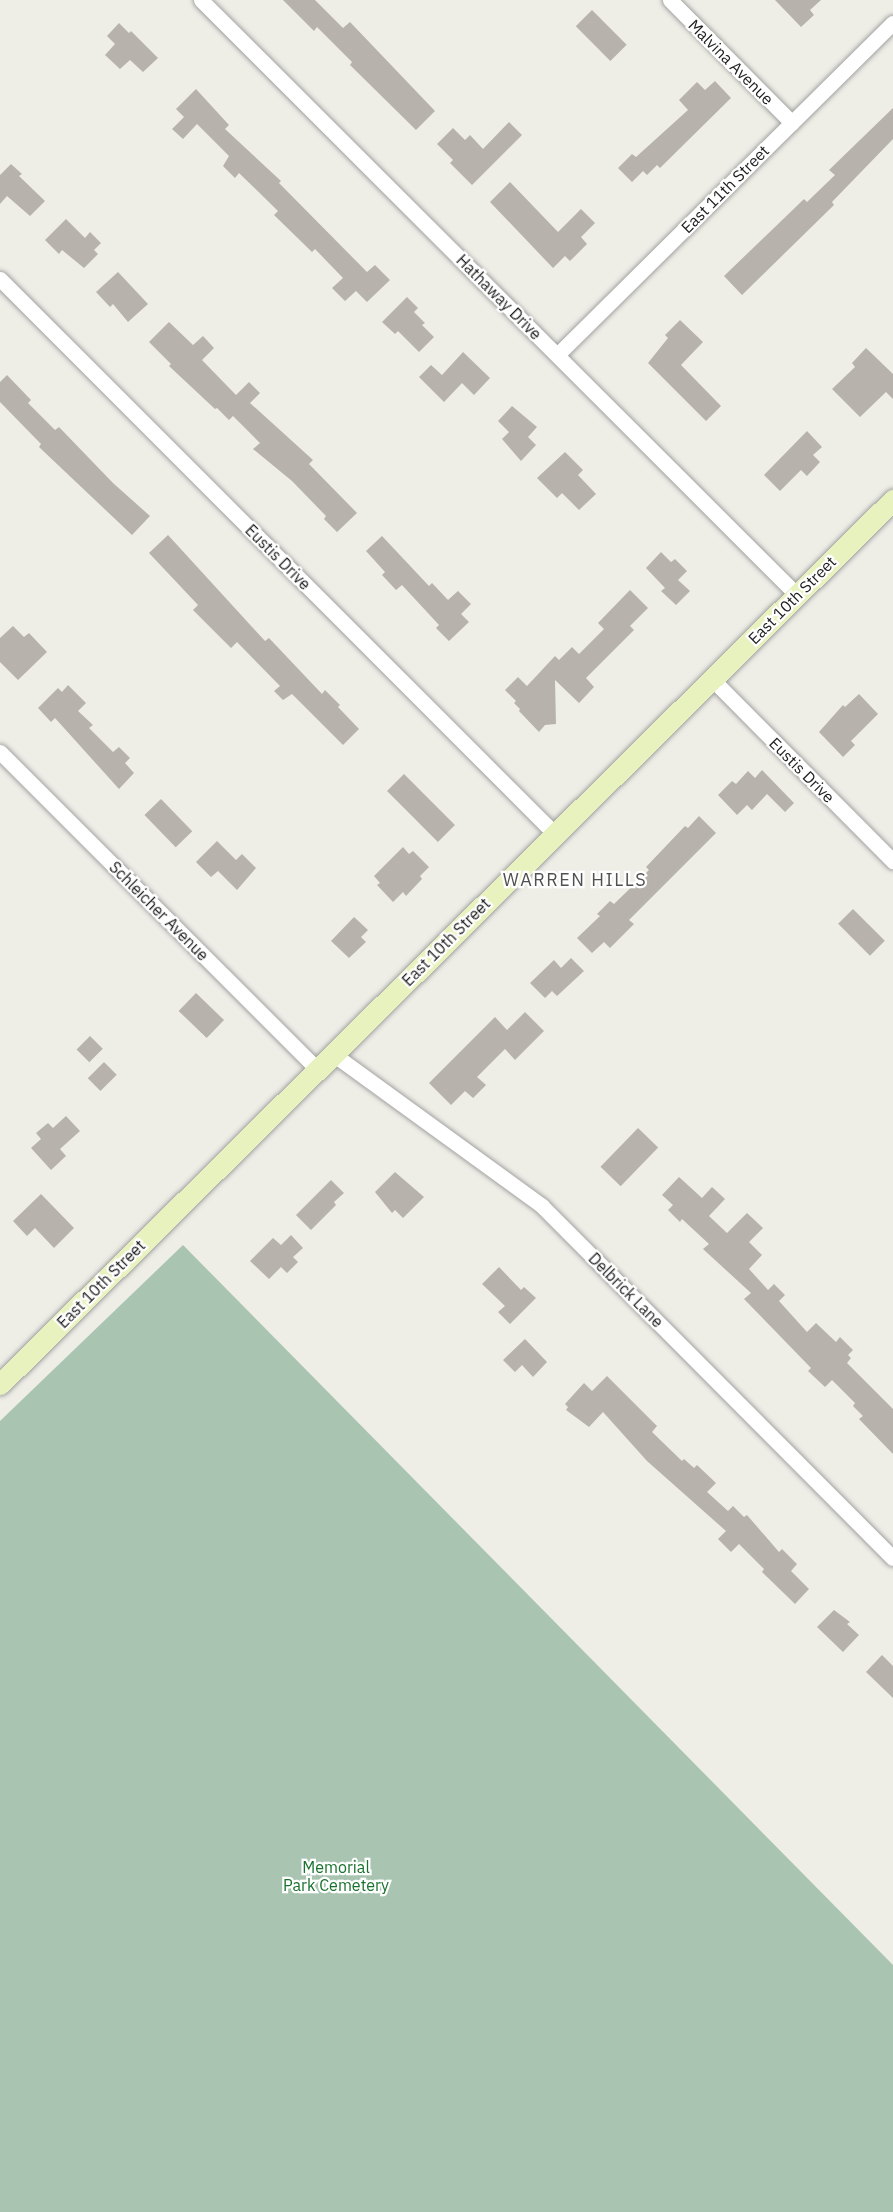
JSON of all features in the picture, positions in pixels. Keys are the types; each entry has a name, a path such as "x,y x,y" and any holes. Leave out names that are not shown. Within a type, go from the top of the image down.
{"main road":[{"name":"East 10th Street","path":"0,1384 893,500"}],"street":[{"name":"Hathaway Drive","path":"201,0 797,594"},
{"name":"Malvina Avenue","path":"670,0 792,123"},
{"name":"East 11th Street","path":"557,355 893,23"},
{"name":"Eustis Drive","path":"0,279 555,834"},
{"name":"Eustis Drive","path":"712,679 893,861"},
{"name":"Schleicher Avenue","path":"0,752 318,1070"},
{"name":"Delbrick Lane","path":"333,1054 542,1206 893,1558"}],"green space":[{"name":"Memorial Park Cemetery","path":"183,1245 893,1965 893,2212 0,2212 0,1421"}],"building":[{"path":"283,0 315,0 343,28 350,22 435,111 416,130 350,65 352,62 317,27 314,31"},
{"path":"775,0 821,0 810,10 814,15 801,27"},
{"path":"592,10 627,45 610,61 576,26"},
{"path":"119,23 129,33 131,31 158,58 143,72 130,60 120,69 105,55 115,44 107,36"},
{"path":"715,81 731,98 660,168 657,165 647,175 643,171 632,182 618,168 632,154 636,157 688,110 679,100 697,82 705,90"},
{"path":"196,89 229,125 225,129 281,181 279,183 367,272 375,265 390,280 367,302 356,291 345,301 332,288 343,278 315,249 312,252 274,215 278,211 239,173 235,178 223,166 229,156 197,124 183,139 172,129 184,117 176,109"},
{"path":"893,108 893,139 832,202 834,205 742,295 724,276 804,199 807,202 835,175 829,170"},
{"path":"509,122 522,135 472,185 450,163 453,160 437,144 453,128 465,140 470,135 483,149"},
{"path":"11,164 22,174 19,176 45,201 30,216 7,196 0,204 0,175"},
{"path":"510,182 558,232 581,209 595,223 581,237 587,244 570,261 565,256 553,268 490,202"},
{"path":"66,219 85,238 90,232 101,243 94,250 98,254 84,268 62,250 59,254 45,240"},
{"path":"118,272 148,304 128,322 113,304 110,307 96,292"},
{"path":"407,297 418,308 414,312 425,323 422,325 434,337 419,352 398,331 395,334 382,322"},
{"path":"680,320 703,342 681,365 721,406 706,421 648,363 668,338 665,335"},
{"path":"169,322 193,345 203,336 214,348 202,360 236,395 249,382 260,393 250,403 313,460 309,464 357,513 337,532 324,519 326,516 292,481 253,449 260,443 233,416 229,420 217,408 215,409 169,366 171,364 149,342"},
{"path":"866,348 893,374 893,399 886,392 860,417 832,389 855,367 852,363"},
{"path":"463,352 490,378 474,395 462,383 444,402 419,377 431,365 442,375"},
{"path":"7,375 31,400 28,403 55,430 59,427 113,483 150,516 132,535 39,447 41,444 0,402 0,382"},
{"path":"512,406 537,427 528,437 536,445 521,461 502,439 509,432 498,421"},
{"path":"807,431 822,447 813,455 820,462 807,476 801,470 780,491 764,475"},
{"path":"565,452 583,470 578,475 596,494 579,510 562,493 557,498 537,478"},
{"path":"168,535 265,641 269,638 322,694 325,690 340,705 338,707 359,729 343,745 292,694 283,700 274,691 280,686 237,642 231,648 193,610 198,605 149,553"},
{"path":"382,536 429,586 432,583 448,600 458,591 471,604 461,614 469,622 449,641 436,628 439,625 402,585 396,590 382,575 385,572 366,551"},
{"path":"661,552 671,562 675,559 687,571 678,580 690,591 676,605 661,591 665,588 646,568"},
{"path":"630,590 648,608 630,626 634,630 586,678 594,687 579,703 555,680 556,724 545,725 539,732 519,711 520,709 514,703 516,701 505,690 518,677 527,686 555,656 559,660 572,647 579,654 604,629 598,623"},
{"path":"13,626 24,637 29,633 47,652 18,680 0,662 0,638"},
{"path":"68,685 86,703 78,711 93,725 89,728 113,752 119,747 130,758 125,763 134,773 119,789 55,718 51,722 38,708 58,688 62,692"},
{"path":"859,694 878,714 851,741 855,745 843,757 819,732 843,705 845,707"},
{"path":"762,770 794,803 785,812 767,794 752,810 747,805 737,815 718,795 732,781 736,784 748,771 755,778"},
{"path":"404,774 455,825 438,842 387,791"},
{"path":"161,799 192,831 176,847 144,815"},
{"path":"699,816 716,833 629,920 634,924 610,948 604,942 592,953 577,938 600,916 597,914 610,901 614,904 649,870 646,867 685,826 688,828"},
{"path":"217,841 236,860 242,854 256,868 237,890 218,871 211,877 196,862"},
{"path":"403,847 409,854 413,851 429,867 420,876 422,879 406,896 403,892 393,902 377,885 380,883 374,876"},
{"path":"853,909 885,941 870,956 838,924"},
{"path":"354,917 368,930 361,937 366,942 349,958 331,941"},
{"path":"571,958 584,971 557,996 552,991 545,998 530,983 554,960 561,968"},
{"path":"196,993 224,1020 207,1038 179,1011"},
{"path":"525,1012 544,1031 515,1060 505,1049 477,1077 486,1085 473,1098 465,1091 451,1105 429,1083 495,1017 507,1030"},
{"path":"90,1036 103,1049 89,1062 77,1049"},
{"path":"104,1062 117,1075 100,1091 88,1078"},
{"path":"66,1116 80,1131 60,1149 66,1156 51,1170 31,1148 41,1139 36,1133 48,1123 53,1128"},
{"path":"638,1128 658,1147 621,1186 600,1167"},
{"path":"395,1172 424,1197 403,1218 395,1210 392,1213 375,1192"},
{"path":"679,1177 702,1198 712,1187 725,1199 709,1216 727,1233 747,1213 763,1228 749,1242 762,1255 749,1269 768,1290 774,1284 785,1295 779,1301 807,1332 816,1323 836,1342 840,1337 853,1350 848,1355 851,1358 847,1363 893,1409 893,1454 859,1419 863,1416 853,1406 855,1403 832,1380 825,1387 808,1371 811,1368 744,1299 751,1293 703,1249 709,1244 682,1219 680,1222 668,1210 673,1205 662,1195"},
{"path":"331,1180 344,1193 334,1202 336,1205 311,1230 296,1215"},
{"path":"41,1194 74,1228 54,1248 35,1228 27,1236 13,1221"},
{"path":"291,1235 303,1248 293,1257 298,1262 287,1273 281,1267 269,1279 250,1261 273,1238 281,1245"},
{"path":"499,1267 521,1290 524,1287 536,1298 510,1324 498,1312 505,1306 482,1284"},
{"path":"525,1339 547,1362 533,1377 522,1365 515,1372 503,1360"},
{"path":"607,1376 657,1426 652,1432 682,1461 684,1459 694,1468 697,1465 716,1483 707,1492 728,1511 733,1506 744,1517 747,1515 779,1552 782,1549 797,1564 791,1571 809,1589 795,1604 762,1572 764,1569 739,1544 731,1552 718,1539 726,1531 647,1461 603,1412 589,1427 566,1410 568,1407 565,1404 584,1383 592,1391"},
{"path":"834,1610 850,1622 847,1624 859,1635 843,1652 817,1627"},
{"path":"882,1655 893,1666 893,1698 866,1672"}],"district":[{"name":"WARREN HILLS","path":"575,880"}]}
